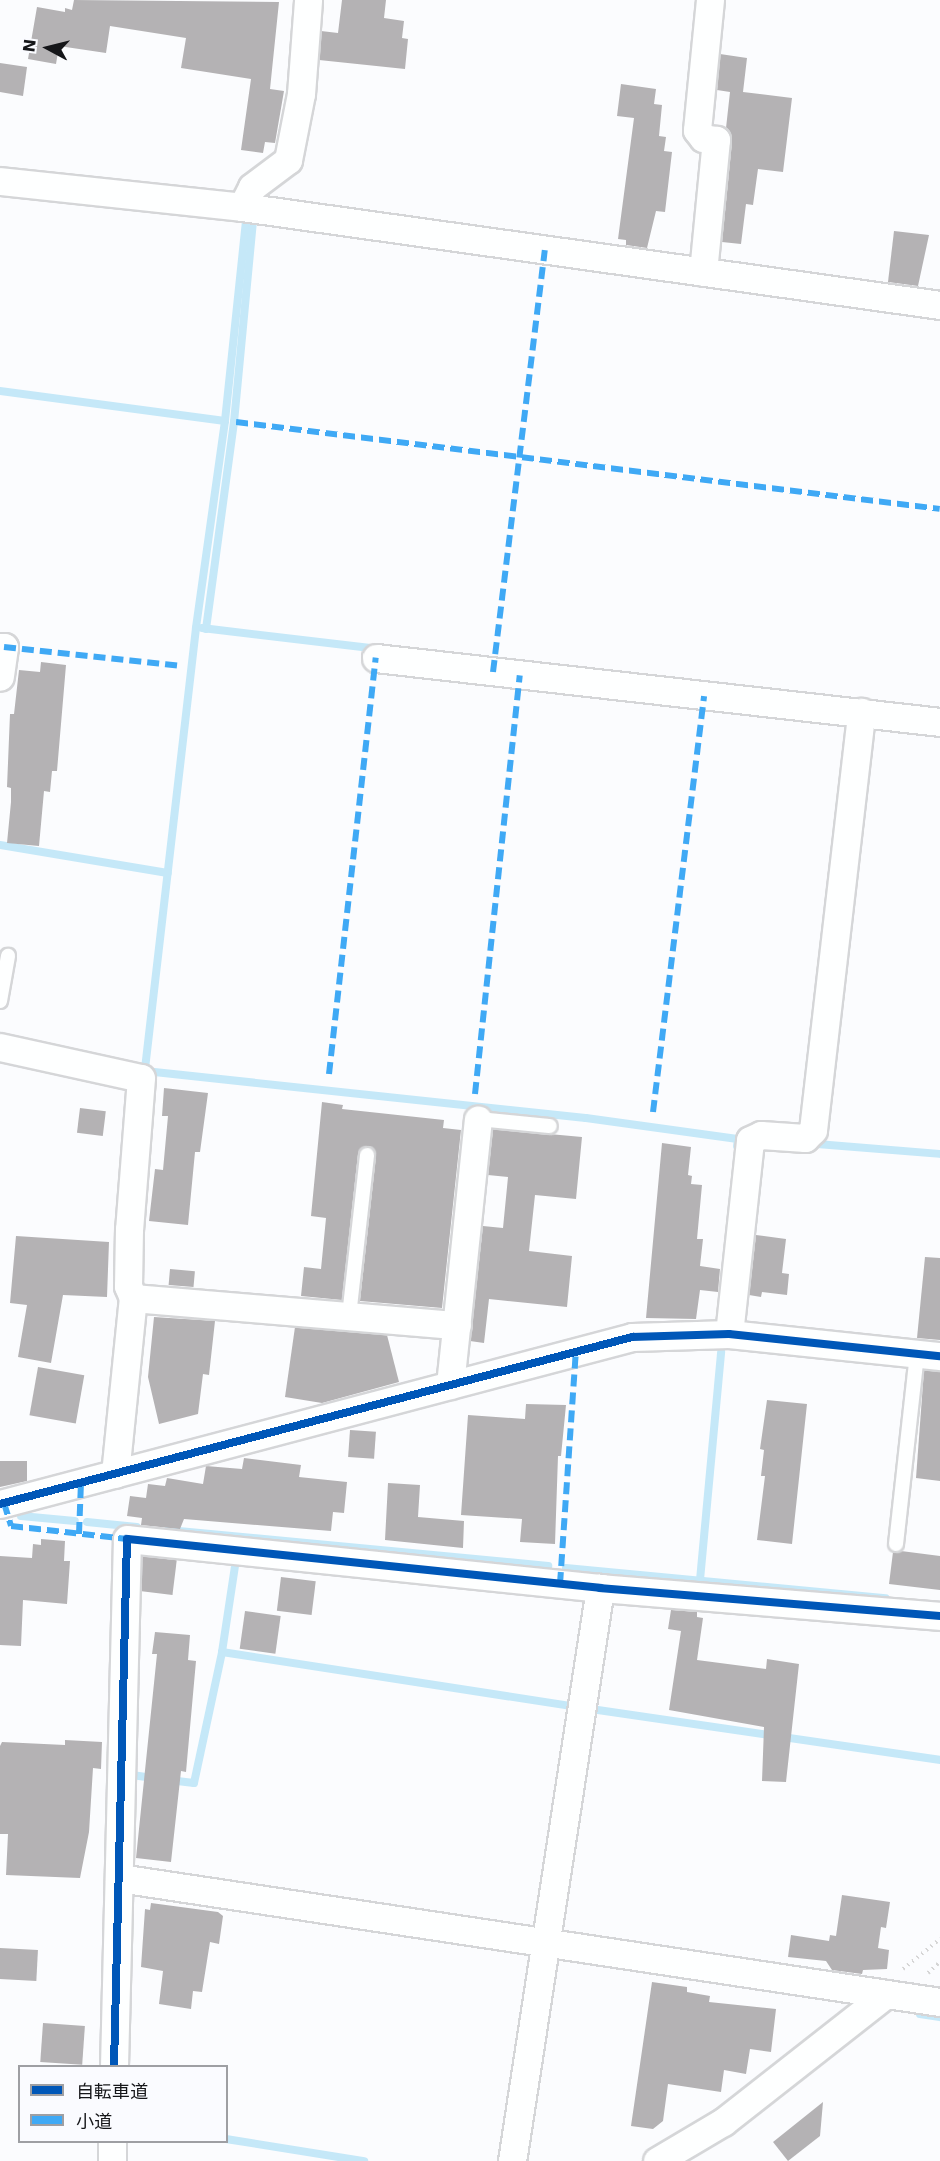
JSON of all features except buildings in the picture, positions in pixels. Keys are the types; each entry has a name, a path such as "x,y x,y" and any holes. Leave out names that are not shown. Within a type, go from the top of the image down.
{"street":[{"path":"242,207 252,187 288,160 301,94 308,0"},
{"path":"703,272 716,140 703,138 697,130 710,0"},
{"path":"0,181 242,207 940,305"},
{"path":"0,647 3,647 0,677"},
{"path":"376,658 940,722"},
{"path":"729,1334 750,1140 761,1135 805,1138 813,1130 861,712"},
{"path":"0,1047 141,1078 129,1229 128,1286 133,1298 115,1474"},
{"path":"450,1385 478,1119"},
{"path":"133,1298 457,1325"},
{"path":"0,1504 632,1337 729,1334 929,1354"},
{"path":"114,2065 127,1539 600,1588 940,1616"},
{"path":"512,2161 600,1588"},
{"path":"119,1878 940,2002"},
{"path":"657,2161 723,2122 886,1994"},
{"path":"112,2143 112,2161"}],"lane":[{"path":"0,1001 8,956"},
{"path":"478,1119 550,1126"},
{"path":"349,1316 367,1155"},
{"path":"896,1544 929,1354"}],"waterway":[{"path":"206,629 234,422 253,220"},
{"path":"246,221 225,421 196,628 145,1071 586,1118 738,1139 737,1146"},
{"path":"0,391 225,421"},
{"path":"202,628 377,649"},
{"path":"0,845 168,873"},
{"path":"817,1144 940,1154"},
{"path":"700,1580 721,1352"},
{"path":"21,1516 75,1521"},
{"path":"87,1522 137,1527"},
{"path":"168,1530 548,1566"},
{"path":"222,1652 235,1566"},
{"path":"566,1568 886,1598"},
{"path":"169,1780 194,1783 222,1652 572,1706"},
{"path":"591,1709 940,1760"},
{"path":"131,1783 132,1775 153,1778"},
{"path":"920,2014 940,2017"},
{"path":"228,2139 364,2161"}],"marked path":[{"path":"493,672 545,250"},
{"path":"236,422 940,509"},
{"path":"4,647 182,666"},
{"path":"329,1074 376,658"},
{"path":"475,1094 520,675"},
{"path":"653,1112 704,696"},
{"path":"560,1584 576,1351"},
{"path":"79,1534 81,1483"},
{"path":"4,1503 11,1526 127,1539"}],"cycle path":[{"path":"0,1504 632,1337 729,1334 940,1356"},
{"path":"114,2065 127,1539 600,1588 940,1616"}]}
